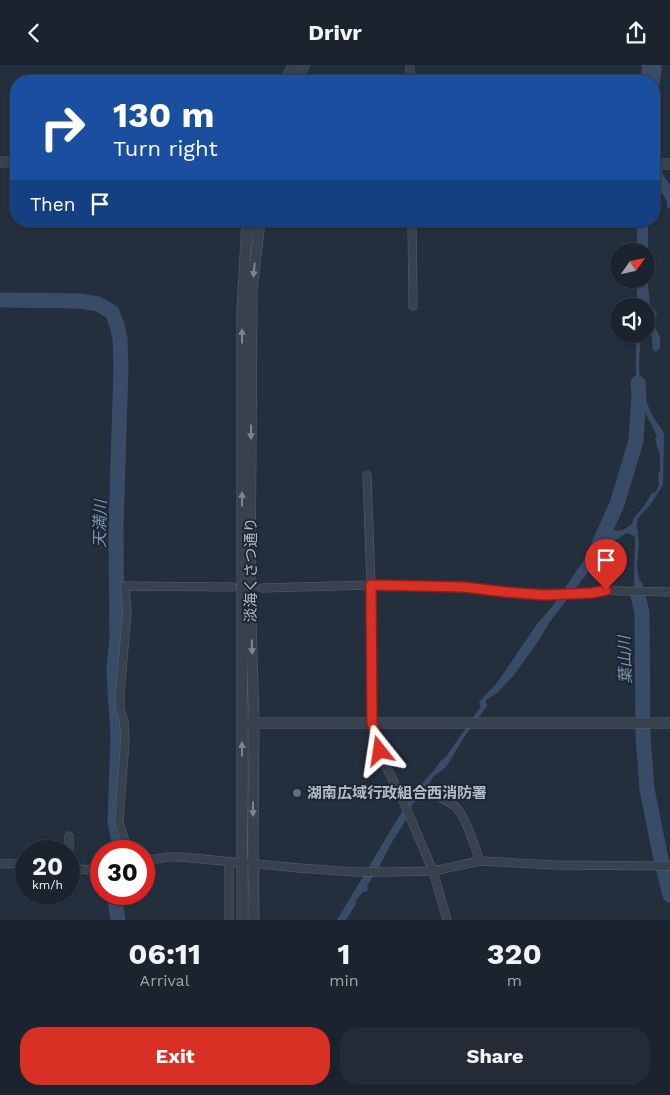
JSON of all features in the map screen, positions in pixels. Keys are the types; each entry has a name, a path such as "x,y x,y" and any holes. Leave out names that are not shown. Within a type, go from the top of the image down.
{"street":[{"name":"淡海くさつ通り","path":"242,920 242,311 246,227"},
{"name":"淡海くさつ通り","path":"254,920 254,723 250,590 252,298 259,227"},
{"path":"412,227 413,306"},
{"path":"366,475 371,585 372,723 387,769 401,796 433,871 447,920"},
{"path":"263,587 371,585 464,587 545,595 588,593 606,590 670,592"},
{"path":"125,840 119,822 125,740 124,722 120,708 120,693 127,612 125,586 232,587"},
{"path":"242,724 670,723"},
{"path":"441,798 459,811 480,861"},
{"path":"155,859 180,857 354,872 433,871 480,861 554,865 670,866"},
{"path":"229,862 229,920"},
{"path":"0,864 15,863"}],"water":[{"path":"642,65 662,65 660,81 660,75 641,75"},
{"path":"660,163 663,175 670,185 670,209 667,208 664,196 660,191"},
{"path":"637,227 648,227 648,243 637,243"},
{"path":"637,288 648,288 649,298 637,298"},
{"path":"655,327 660,337 660,348 656,352 653,350"},
{"path":"636,343 640,343 639,364 642,388 651,413 664,434 663,485 650,505 638,518 637,525 639,544 637,566 639,579 645,594 642,609 644,616 637,602 635,591 635,540 634,536 627,533 614,541 596,558 591,568 549,623 514,675 497,693 486,700 487,706 467,733 446,767 434,776 412,805 406,820 367,886 368,891 363,892 355,901 356,904 346,920 337,920 416,790 440,761 445,758 481,706 479,702 497,683 537,624 552,607 588,554 602,526 616,531 623,530 632,524 634,518 652,493 656,492 659,485 658,474 660,470 660,455 655,439 657,436 636,397"}],"waterway":[{"name":"天満川","path":"0,300 79,301 98,304 112,312 117,325 120,339 121,367 116,528 117,639 114,667 118,735 115,822 119,840"},
{"name":"葉山川","path":"600,543 617,504 636,441 638,383"},
{"name":"葉山川","path":"638,595 642,613 643,736 647,789 670,895"},
{"name":"天満川","path":"116,905 118,920"}],"tunnel":[{"path":"232,587 263,588"}],"place":[{"name":"湖南広域行政組合西消防署","path":"297,793"}],"route":[{"path":"380,751 372,723 371,585 464,587 545,595 592,593 606,590"}]}
